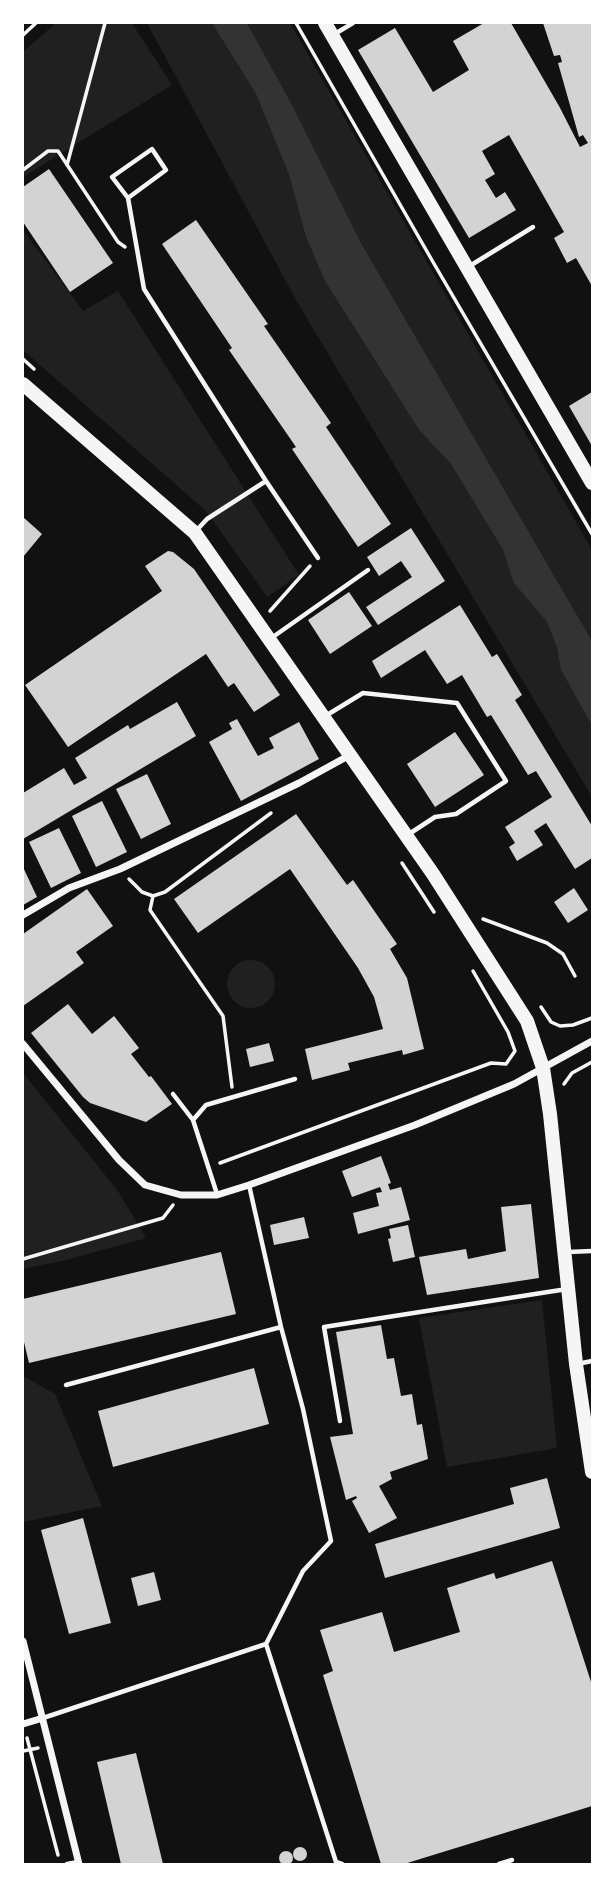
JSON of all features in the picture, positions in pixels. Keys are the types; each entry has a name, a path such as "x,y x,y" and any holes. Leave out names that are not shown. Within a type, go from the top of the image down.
{"main road":[{"path":"329,29 592,483"},
{"path":"23,384 195,533 407,836 527,1021 543,1068 576,1364 592,1472"}],"street":[{"path":"23,915 69,888 120,869 299,783 350,755"},
{"path":"23,1044 145,1185 181,1195 217,1195 454,1110 514,1084 592,1041"},
{"path":"23,1641 79,1863"},
{"path":"23,1724 43,1718"}],"lane":[{"path":"329,29 353,23"},
{"path":"128,198 166,170 152,149 112,177 128,198 144,289 318,558"},
{"path":"467,268 533,227"},
{"path":"195,533 207,519 266,481"},
{"path":"270,639 368,570"},
{"path":"324,717 363,694 457,703 506,781 456,814 435,817 407,836"},
{"path":"193,1120 206,1105 295,1079"},
{"path":"173,1094 193,1120 217,1195"},
{"path":"249,1185 281,1327 303,1409 331,1541 303,1571 266,1644 336,1862 342,1864"},
{"path":"564,1252 592,1251"},
{"path":"340,1421 324,1328 568,1289"},
{"path":"66,1385 281,1327"},
{"path":"576,1364 592,1361"},
{"path":"43,1718 266,1644"},
{"path":"499,1864 512,1860"},
{"path":"67,1864 79,1863"}],"path":[{"path":"23,35 36,23"},
{"path":"67,165 105,23"},
{"path":"296,23 592,534"},
{"path":"23,170 48,151 58,150 118,242 139,260"},
{"path":"270,611 318,558"},
{"path":"120,869 142,892 153,895 165,892 273,811"},
{"path":"395,852 439,919"},
{"path":"153,895 150,910 223,1016 233,1097"},
{"path":"480,918 547,943 562,954 575,976"},
{"path":"208,1168 491,1063 506,1064 515,1051 508,1032 468,964"},
{"path":"573,1025 592,1018"},
{"path":"565,1093 564,1083 572,1073 592,1062"},
{"path":"23,1259 163,1218 181,1195"},
{"path":"23,1724 60,1864"},
{"path":"23,1751 30,1749"}],"shaded area":[{"path":"56,23 132,23 172,85 23,177 23,52"},
{"path":"147,23 212,23 256,94 289,175 306,237 325,281 419,430 451,464 503,550 515,583 547,622 557,648 561,670 592,726 592,797 296,300"},
{"path":"212,23 247,23 291,103 360,241 592,641 592,726 561,670 557,648 547,622 514,583 503,550 451,464 419,430 325,281 306,237 289,175 256,94"},
{"path":"247,23 290,23 592,550 592,641 360,241 291,103"},
{"path":"23,230 83,311 118,291 299,575 267,597 207,512 23,350"},
{"path":"251,960 268,967 275,984 268,1001 251,1008 234,1001 227,984 234,967"},
{"path":"23,1073 118,1191 146,1238 23,1269"},
{"path":"542,1300 557,1448 447,1467 419,1318"},
{"path":"23,1376 55,1394 102,1506 23,1522"}],"building":[{"path":"484,23 511,23 580,147 588,143 583,135 579,137 558,63 562,62 560,55 554,56 543,23 592,23 592,286 576,258 567,263 554,238 564,232 509,135 482,151 495,174 485,180 496,198 505,192 516,210 469,238 358,50 395,28 433,92 469,70 453,41"},
{"path":"49,169 113,263 70,292 23,222 23,187"},
{"path":"196,220 268,324 264,326 331,423 326,427 391,524 358,547 292,449 296,447 229,350 232,348 162,244"},
{"path":"592,392 592,446 569,406"},
{"path":"23,517 42,534 23,557"},
{"path":"411,528 445,581 378,625 366,607 412,577 401,561 379,576 367,557"},
{"path":"168,551 194,569 280,695 254,712 234,683 228,687 206,654 68,747 25,685 162,591 145,566"},
{"path":"349,592 372,626 330,654 308,620"},
{"path":"460,605 492,657 497,654 522,695 515,700 592,826 592,858 575,869 546,823 534,831 543,845 517,861 509,847 515,843 505,827 552,797 536,771 528,775 491,715 487,717 462,675 447,684 425,650 381,678 372,661"},
{"path":"177,702 196,736 23,839 23,793 64,768 74,785 87,778 75,758 128,725 130,729"},
{"path":"237,719 258,756 274,748 269,738 299,722 319,759 241,801 209,742 232,729 229,723"},
{"path":"455,732 484,775 435,807 407,764"},
{"path":"147,774 171,824 141,839 116,789"},
{"path":"102,801 127,852 96,867 72,816"},
{"path":"296,814 347,885 353,880 397,944 390,949 407,978 424,1049 403,1055 402,1050 348,1063 350,1070 312,1080 305,1049 383,1029 374,997 358,968 290,869 198,933 174,899"},
{"path":"59,828 81,873 51,888 29,842"},
{"path":"23,867 37,897 23,905"},
{"path":"574,888 588,910 568,923 554,902"},
{"path":"87,889 113,926 76,952 84,963 23,1006 23,934"},
{"path":"68,1004 92,1034 114,1016 139,1048 131,1054 172,1104 146,1122 90,1103 83,1097 31,1033"},
{"path":"269,1043 274,1061 250,1067 246,1049"},
{"path":"381,1156 391,1183 388,1184 390,1190 401,1187 410,1220 358,1234 353,1213 379,1206 376,1193 382,1192 380,1187 352,1197 342,1171"},
{"path":"531,1204 539,1278 427,1295 419,1257 466,1249 468,1259 506,1251 501,1207"},
{"path":"304,1217 309,1238 274,1245 270,1225"},
{"path":"408,1225 415,1257 393,1262 388,1239 391,1238 389,1229"},
{"path":"221,1252 236,1314 29,1363 23,1338 23,1299"},
{"path":"381,1325 387,1359 394,1358 401,1396 412,1394 417,1425 422,1424 428,1459 390,1472 392,1479 379,1486 397,1518 369,1533 352,1501 356,1496 346,1500 330,1437 353,1434 336,1332"},
{"path":"254,1368 269,1424 113,1467 98,1411"},
{"path":"547,1478 560,1528 385,1578 375,1544 514,1504 510,1488"},
{"path":"83,1518 111,1623 69,1634 41,1530"},
{"path":"552,1561 592,1685 592,1806 404,1864 381,1864 323,1675 333,1671 320,1630 382,1612 394,1652 460,1632 447,1588 494,1573 496,1579"},
{"path":"154,1572 161,1600 138,1606 131,1578"},
{"path":"136,1753 163,1864 121,1864 97,1762"},
{"path":"300,1847 305,1849 305,1859 300,1861 295,1859 293,1854 295,1849"},
{"path":"286,1851 291,1853 291,1863 286,1865 281,1863 279,1858 281,1853"}]}
